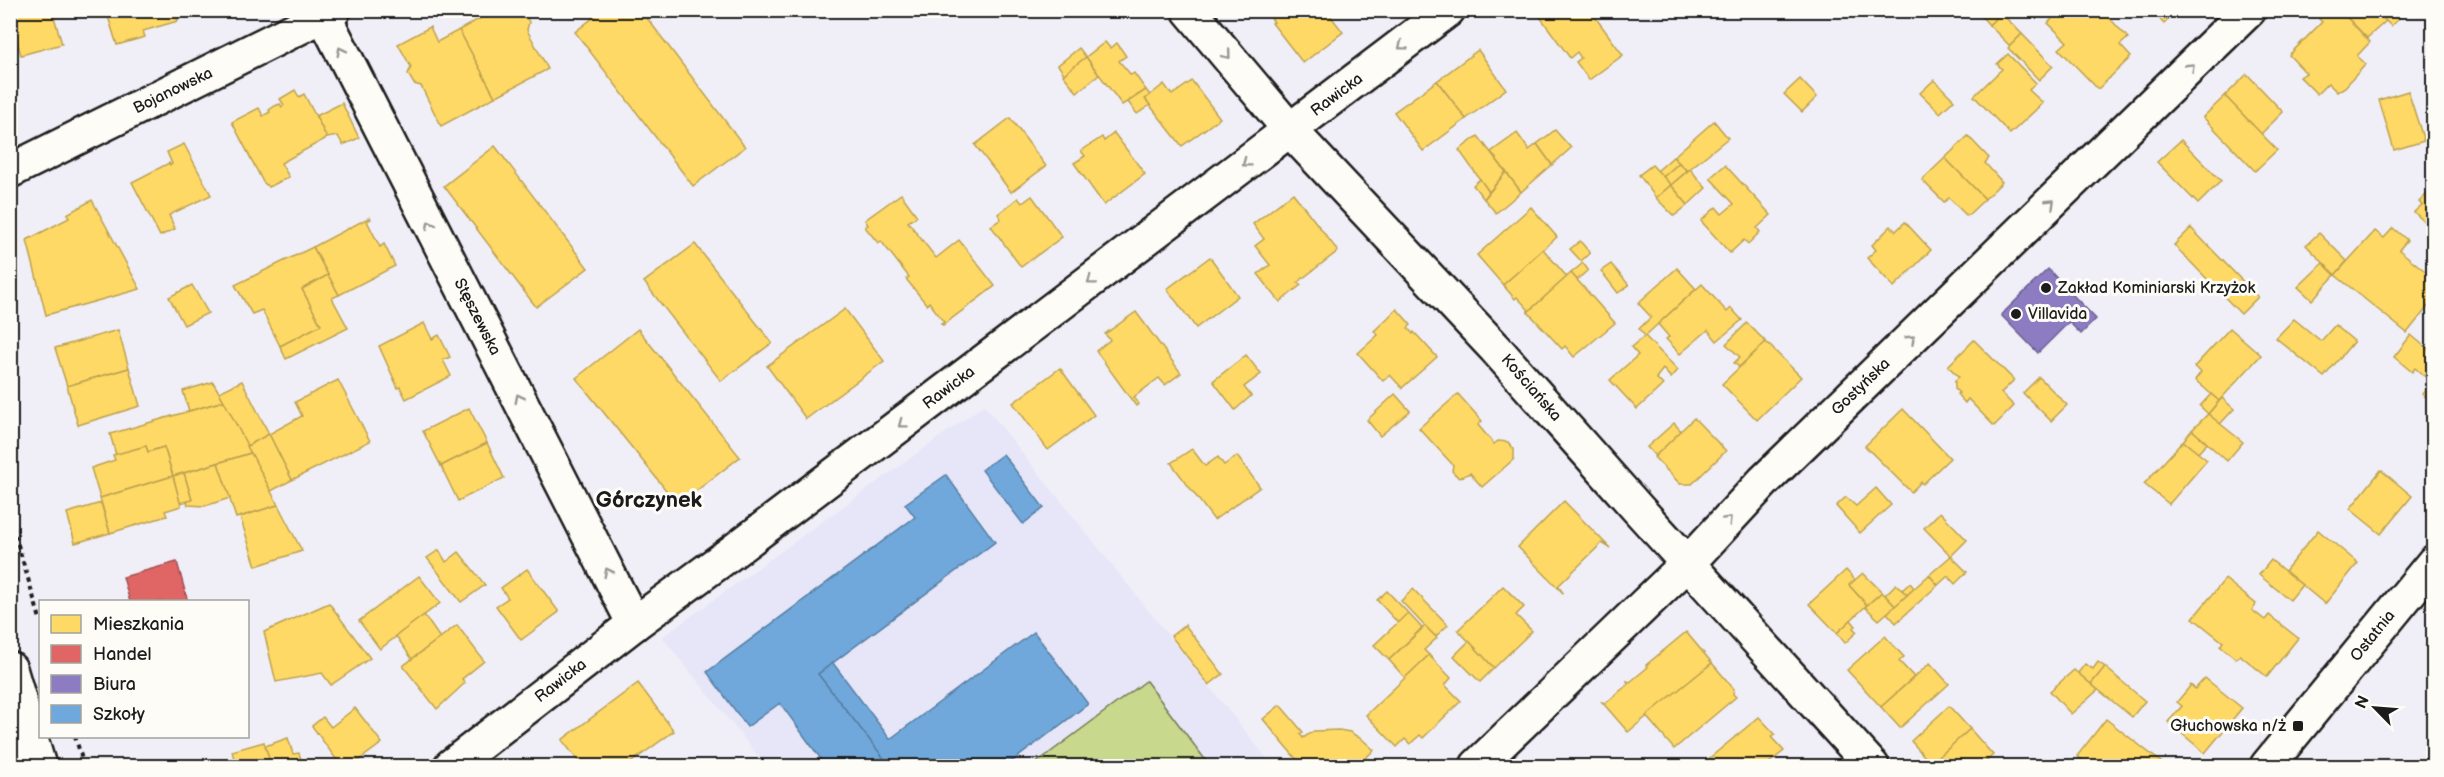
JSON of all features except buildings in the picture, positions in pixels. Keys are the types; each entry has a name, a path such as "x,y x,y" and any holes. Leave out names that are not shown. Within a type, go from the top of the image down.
{"street":[{"name":"Kościańska","path":"1189,10 1290,130 1487,339 1872,766"},
{"name":"Rawicka","path":"451,766 634,624 750,539 1449,10"},
{"name":"Gostyńska","path":"1476,766 1688,563 1764,481 2249,10"},
{"name":"Bojanowska","path":"10,171 326,13"},
{"name":"Stęszewska","path":"326,13 634,624"},
{"name":"Ostatnia","path":"2267,766 2433,562"},
{"path":"10,669 39,766"}],"path":[{"path":"10,518 39,617"},
{"path":"76,738 84,766"}],"shaded area":[{"path":"984,405 1273,766 766,766 662,637"}],"green space":[{"path":"1146,681 1210,766 1032,766"}],"place":[{"name":"Zakład Kominiarski Krzyżok","path":"2046,288"},
{"name":"Villavida","path":"2016,314"},
{"name":"Głuchowska n/ż","path":"2298,726"}],"district":[{"name":"Górczynek","path":"649,500"}]}
